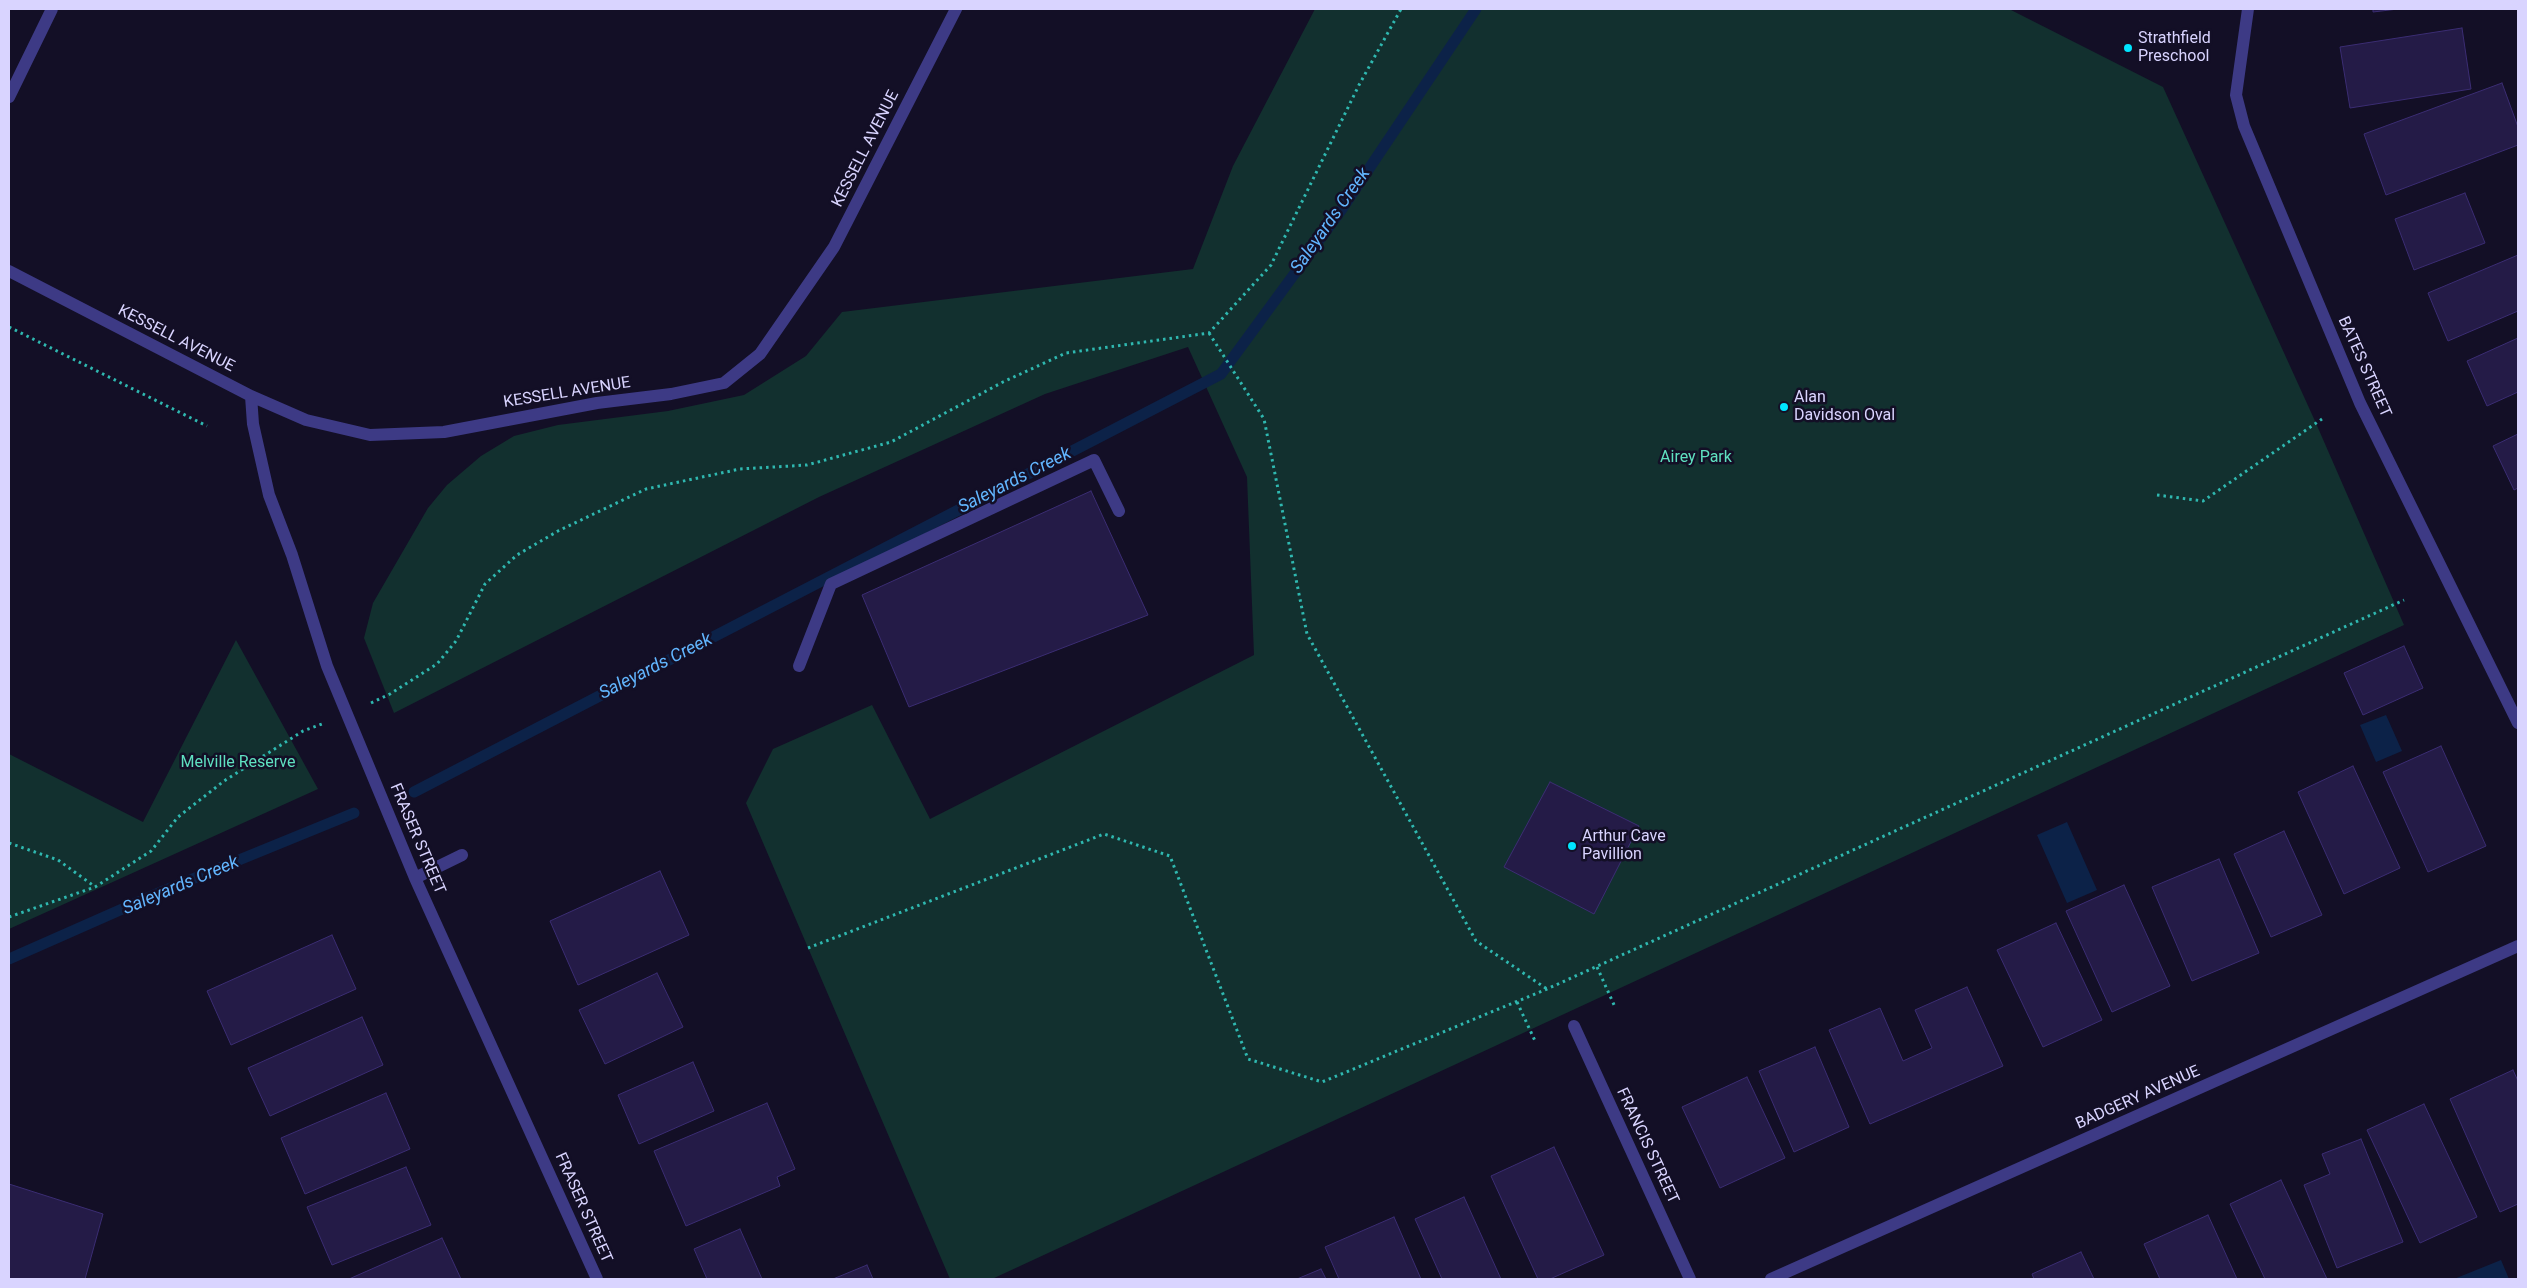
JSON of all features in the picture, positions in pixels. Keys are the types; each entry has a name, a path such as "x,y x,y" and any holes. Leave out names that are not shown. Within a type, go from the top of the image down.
{"street":[{"path":"9,97 52,9"},
{"name":"KESSELL AVENUE","path":"9,271 251,396 306,420 370,435 444,432 597,402 671,394 724,383 760,354 834,246 956,9"},
{"name":"BATES STREET","path":"2248,9 2236,95 2244,126 2360,402 2518,723"},
{"name":"FRASER STREET","path":"251,396 253,424 269,495 292,555 327,666 415,878 597,1279"},
{"path":"799,666 831,584 1094,460 1119,511"},
{"path":"415,878 462,855"},
{"name":"BADGERY AVENUE","path":"1771,1279 2518,946"},
{"name":"FRANCIS STREET","path":"1574,1026 1690,1279"}],"path":[{"path":"390,694 437,664 456,641 485,584 517,555 558,531 646,489 740,469 807,466 891,442 1003,382 1066,353 1209,333 1272,264 1359,85 1401,9"},
{"path":"9,327 207,426"},
{"path":"1209,333 1264,419 1307,634 1476,941 1547,989"},
{"path":"2157,495 2203,501 2322,419"},
{"path":"808,948 1104,834 1170,856 1248,1059 1322,1082 1597,967 2404,600"},
{"path":"9,917 95,887 150,851 178,817 224,781 303,731"},
{"path":"9,843 58,860 95,887"},
{"path":"1597,967 1615,1007"},
{"path":"1517,1002 1536,1043"}],"green space":[{"name":"Airey Park","path":"1315,9 2009,9 2163,87 2315,421 2404,625 992,1279 950,1279 746,803 773,749 872,705 930,819 1254,655 1247,477 1188,347 1045,394 819,497 394,713 364,638 373,603 428,508 447,485 481,456 514,436 558,425 668,411 744,395 806,356 842,312 1193,269 1233,166"},
{"name":"Melville Reserve","path":"236,640 318,789 9,929 9,754 143,822"}],"water":[{"path":"2386,715 2402,751 2376,762 2360,725"},
{"path":"2067,822 2097,890 2067,903 2037,835"},
{"path":"2501,1260 2509,1279 2454,1279"}],"building":[{"path":"2373,9 2398,9 2373,12"},
{"path":"2462,28 2471,89 2350,108 2340,47"},
{"path":"2502,83 2518,127 2518,145 2386,195 2364,134"},
{"path":"2465,193 2485,243 2414,270 2395,219"},
{"path":"2518,255 2518,311 2448,341 2428,293"},
{"path":"2518,338 2518,392 2487,406 2467,361"},
{"path":"2518,434 2518,488 2514,490 2493,446"},
{"path":"1091,491 1148,615 909,707 862,595"},
{"path":"2404,646 2423,688 2363,715 2344,673"},
{"path":"2441,746 2486,846 2428,872 2383,772"},
{"path":"2353,766 2400,868 2344,894 2298,792"},
{"name":"Arthur Cave Pavillion","path":"1550,782 1639,826 1594,914 1504,867"},
{"path":"2284,831 2322,915 2271,937 2234,854"},
{"path":"2219,859 2259,953 2192,981 2152,887"},
{"path":"660,871 689,935 578,985 550,921"},
{"path":"2124,885 2170,986 2112,1012 2066,911"},
{"path":"2056,923 2102,1020 2043,1047 1997,950"},
{"path":"332,935 356,989 231,1045 207,991"},
{"path":"657,973 683,1027 605,1064 579,1010"},
{"path":"1967,987 2003,1066 1870,1124 1829,1030 1880,1008 1903,1061 1932,1048 1915,1010"},
{"path":"362,1017 383,1065 270,1116 248,1068"},
{"path":"1815,1047 1849,1127 1794,1152 1759,1071"},
{"path":"693,1062 714,1111 639,1144 618,1095"},
{"path":"2513,1070 2518,1081 2518,1204 2500,1212 2450,1099"},
{"path":"1747,1077 1785,1158 1720,1188 1682,1107"},
{"path":"386,1093 410,1149 305,1194 281,1138"},
{"path":"767,1103 795,1169 777,1177 780,1186 686,1226 654,1151"},
{"path":"2424,1104 2477,1217 2420,1243 2367,1130"},
{"path":"2361,1139 2403,1242 2337,1268 2304,1185 2330,1174 2322,1154"},
{"path":"1554,1147 1604,1255 1550,1279 1538,1279 1491,1176"},
{"path":"406,1167 431,1225 332,1265 307,1207"},
{"path":"2281,1180 2327,1279 2265,1279 2230,1204"},
{"path":"9,1184 103,1214 85,1279 9,1279"},
{"path":"1464,1197 1501,1279 1442,1279 1415,1219"},
{"path":"2208,1215 2237,1279 2160,1279 2144,1244"},
{"path":"1394,1217 1421,1279 1339,1279 1325,1247"},
{"path":"740,1229 762,1279 707,1279 694,1249"},
{"path":"442,1238 461,1279 349,1279"},
{"path":"2081,1252 2094,1279 2034,1279 2032,1274"},
{"path":"867,1265 873,1279 833,1279"},
{"path":"1321,1269 1326,1279 1297,1279"}],"waterway":[{"name":"Saleyards Creek","path":"414,792 1221,374 1342,209 1476,9"},
{"name":"Saleyards Creek","path":"9,959 163,891 354,813"}],"place":[{"name":"Strathfield Preschool","path":"2128,48"},
{"name":"Alan Davidson Oval","path":"1784,407"},
{"name":"Arthur Cave Pavillion","path":"1572,846"}]}
